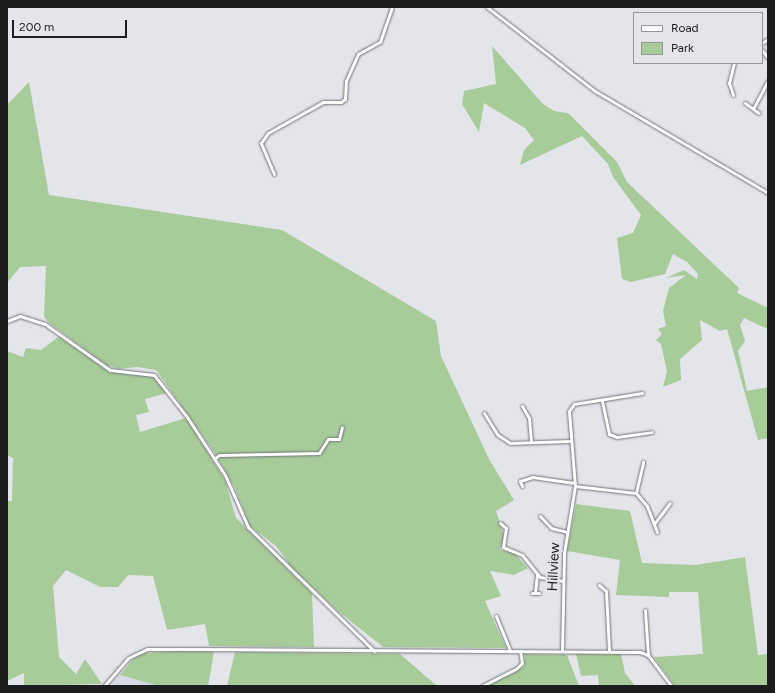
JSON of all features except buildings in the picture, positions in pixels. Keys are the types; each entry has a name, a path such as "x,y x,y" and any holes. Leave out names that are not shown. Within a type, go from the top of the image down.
{"street":[{"path":"274,174 261,144 268,133 323,102 341,102 345,99 346,81 358,54 380,42 392,7"},
{"path":"487,7 595,90 768,193"},
{"path":"733,96 729,83 734,64"},
{"path":"754,107 768,81"},
{"path":"745,103 754,107 759,113"},
{"path":"7,321 20,316 45,324 110,370 154,375 187,417 214,459 248,527 374,651"},
{"path":"642,393 602,401 609,434 652,432"},
{"name":"Hillview","path":"562,651 567,532 575,484 574,459 568,414 572,405 602,401"},
{"path":"522,405 529,418 531,440"},
{"path":"484,414 505,441 519,444 531,440 571,441"},
{"path":"214,459 219,455 319,453 328,439 339,439 342,427"},
{"path":"643,462 636,492 657,532"},
{"path":"522,486 520,481 536,477 636,492"},
{"path":"654,524 670,503"},
{"path":"540,516 551,528 567,532"},
{"path":"500,523 506,528 503,547 522,555 537,575 564,581"},
{"path":"535,593 537,575"},
{"path":"599,585 606,591 609,652"},
{"path":"645,610 648,655 671,686"},
{"path":"496,616 510,652"},
{"path":"104,686 128,658 147,649 510,652 562,651 648,655"},
{"path":"482,686 517,668 522,663 520,651"}],"shaded area":[{"path":"120,675 159,686 110,686"}],"green space":[{"path":"492,46 543,104 554,111 568,113 617,162 627,182 739,288 737,293 768,308 768,329 744,318 740,325 745,341 738,351 747,391 768,387 768,438 758,440 727,329 720,331 700,320 702,340 680,359 681,380 663,387 667,371 661,344 656,340 662,334 658,329 666,326 663,311 669,288 686,275 666,278 684,270 697,279 698,274 687,262 673,254 665,274 631,282 622,279 617,238 633,233 641,215 613,177 608,164 582,136 520,165 524,150 534,140 525,128 484,103 479,132 462,104 464,91 496,84"},
{"path":"29,82 49,195 282,230 436,321 441,356 489,459 514,500 496,511 504,536 500,550 514,553 528,568 514,575 490,571 501,596 485,601 506,648 383,647 338,611 292,568 276,546 250,526 235,488 215,453 156,370 137,367 119,369 106,365 48,322 44,316 46,266 20,267 7,283 7,105"},
{"path":"61,335 111,372 153,375 167,393 145,399 149,412 136,415 140,432 186,418 225,480 236,518 312,593 314,647 209,646 205,624 167,630 153,576 128,575 118,587 100,587 66,570 53,586 59,657 76,674 85,659 102,684 24,686 24,673 7,681 7,501 12,501 13,458 7,455 7,351 23,357 26,348 41,350"},
{"path":"576,504 630,511 642,563 696,565 745,557 758,655 768,654 768,686 675,686 654,657 703,654 698,592 669,592 669,597 616,595 620,560 567,551"},
{"path":"177,651 214,652 208,686 159,686 120,675 134,658 145,653"},
{"path":"235,652 400,654 437,686 227,686"},
{"path":"525,654 567,655 579,686 483,686 524,667"},
{"path":"576,654 621,654 625,673 635,686 599,686 598,675 581,676"}]}
